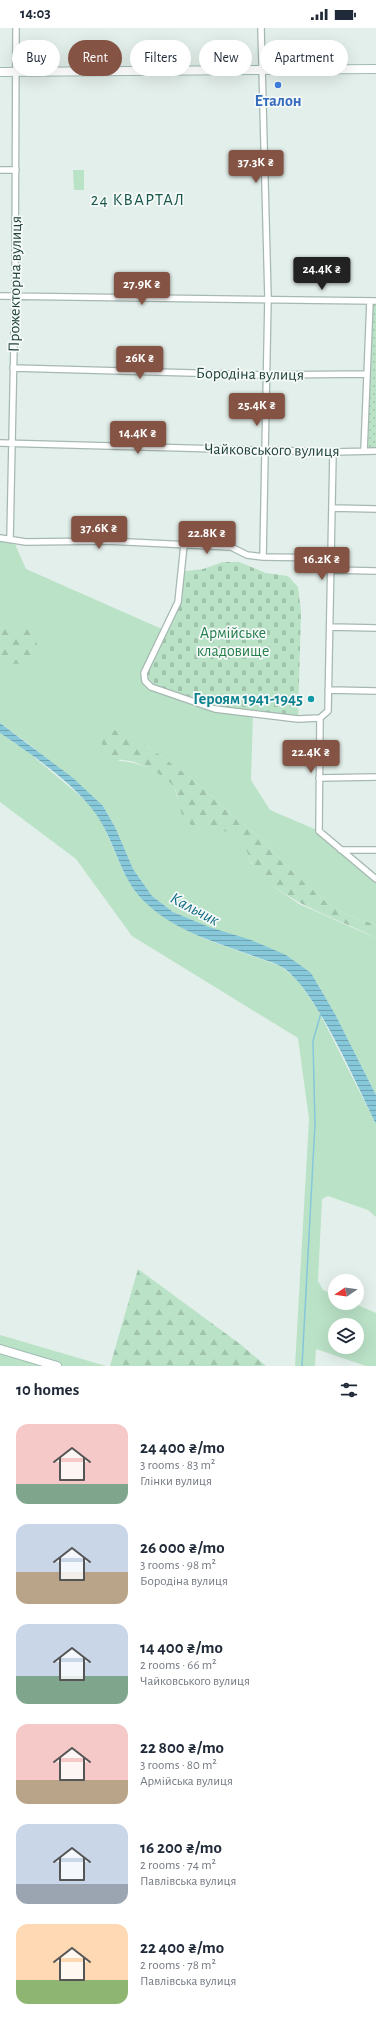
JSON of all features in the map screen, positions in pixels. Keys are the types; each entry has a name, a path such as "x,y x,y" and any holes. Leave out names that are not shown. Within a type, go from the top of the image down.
{"street":[{"name":"Прожекторна вулиця","path":"16,28 16,40"},
{"path":"262,28 262,40"},
{"path":"348,69 376,69"},
{"path":"60,72 260,70"},
{"path":"0,72 12,72"},
{"name":"Прожекторна вулиця","path":"10,539 15,296 16,76"},
{"path":"262,76 268,298 263,557"},
{"path":"0,170 16,170"},
{"path":"0,296 268,298 373,301 367,374 364,451"},
{"name":"Бородіна вулиця","path":"13,368 267,375 367,374"},
{"name":"Чайковського вулиця","path":"0,443 12,442 333,452 376,451"},
{"path":"184,545 178,602 144,673 145,681 151,687 215,709 298,719 320,718 328,711 333,452"},
{"path":"332,508 376,509"},
{"path":"0,538 26,542 114,542 231,547 247,555 263,557 331,558"},
{"path":"331,570 376,571"},
{"path":"330,627 376,628"},
{"path":"328,690 376,691"},
{"path":"320,718 318,831 376,879"},
{"path":"319,778 376,777"},
{"path":"341,850 376,850"},
{"path":"0,1350 57,1366"}],"green space":[{"path":"73,170 84,170 84,190 74,190"},
{"path":"371,302 376,302 376,449 365,449"},
{"path":"0,538 13,540 26,569 164,630 253,714 251,780 270,810 319,831 376,879 376,925 344,913 326,902 282,862 260,837 229,813 188,776 146,745 118,761 125,761 140,765 162,775 174,787 178,800 197,828 224,830 237,836 245,845 251,863 277,889 299,904 376,938 376,1095 335,1014 311,973 173,912 152,896 133,869 116,829 103,806 29,744 0,723 0,662 11,663 9,627 0,629"},
{"name":"Армійське кладовище","path":"223,562 239,562 266,573 288,576 298,587 301,612 298,719 215,709 151,687 144,673 178,602 180,572 203,569"},
{"path":"9,627 23,628 31,632 37,641 35,652 32,656 28,660 19,664 0,662 0,629"},
{"path":"117,730 125,732 146,745 188,776 229,813 260,837 282,862 326,902 344,913 376,925 376,938 301,903 273,886 255,870 244,844 236,836 225,831 201,829 186,821 181,813 175,789 168,780 141,765 130,761 109,757 103,748 103,736 111,731"},
{"path":"0,733 29,753 91,805 102,823 124,873 202,938 280,966 296,978 318,1010 376,1124 376,1217 368,1210 328,1196 322,1199 318,1281 323,1290 328,1292 328,1310 364,1310 364,1308 376,1313 376,1366 366,1366 331,1354 364,1354 364,1318 328,1318 328,1353 316,1349 315,1366 295,1366 309,1119 298,1038 132,936 76,859 0,802"},
{"path":"138,1269 240,1344 266,1366 110,1366"},
{"path":"0,1335 106,1366 0,1366"}],"water":[{"path":"0,723 73,778 103,806 116,829 133,869 152,896 173,912 209,927 251,940 286,955 311,973 335,1014 376,1095 376,1124 334,1038 306,992 293,976 277,964 221,945 192,933 164,918 151,908 133,888 123,870 106,831 93,810 82,797 55,773 0,733"}],"waterway":[{"path":"302,1366 315,1124 313,1041 321,1013"}],"place":[{"name":"Еталон","path":"278,85"},
{"name":"Героям 1941-1945","path":"311,699"}],"district":[{"name":"24 КВАРТАЛ","path":"138,199"}],"water label":[{"name":"Кальчик","path":"195,909"}]}
